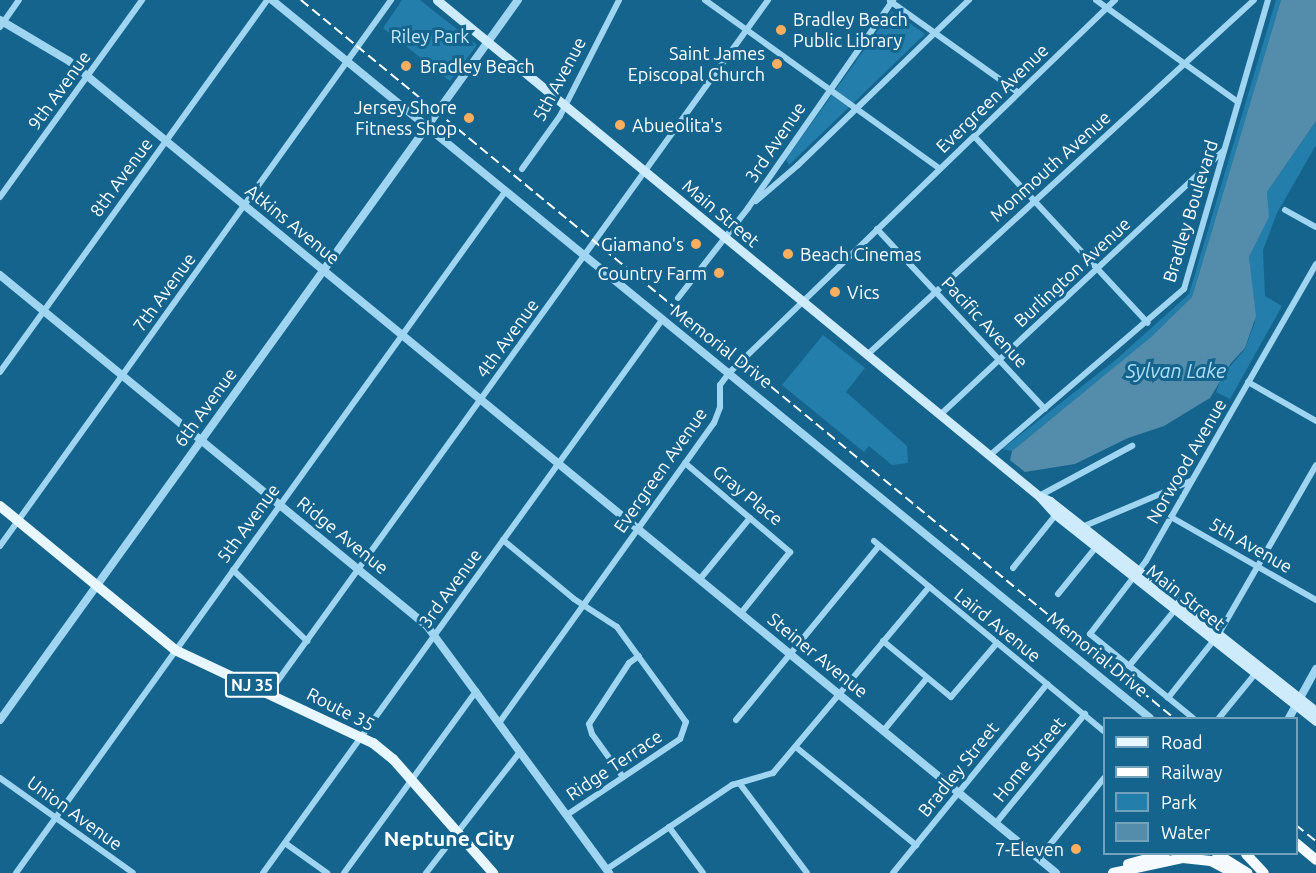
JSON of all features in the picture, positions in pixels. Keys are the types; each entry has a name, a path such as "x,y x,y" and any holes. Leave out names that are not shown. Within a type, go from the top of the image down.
{"highway":[{"path":"1300,845 1316,858"},
{"path":"1218,855 1248,873"},
{"path":"1247,855 1264,873"},
{"path":"1108,873 1145,857"},
{"path":"1113,873 1159,868 1193,858 1234,873"}],"main road":[{"name":"Main Street","path":"437,0 1039,496 1096,547 1137,575 1298,702 1316,721"},
{"name":"Route 35","path":"0,506 176,650 362,736 393,759 493,873"},
{"name":"Main Street","path":"1058,512 1082,526 1174,611 1216,638 1255,674 1316,711"}],"street":[{"path":"1,23 19,0"},
{"name":"9th Avenue","path":"0,197 142,0"},
{"name":"8th Avenue","path":"0,372 267,0"},
{"name":"Memorial Drive","path":"272,0 350,59 505,192 1149,717"},
{"name":"7th Avenue","path":"0,546 391,0"},
{"name":"6th Avenue","path":"0,720 518,0"},
{"name":"5th Avenue","path":"522,168 564,105 619,0"},
{"path":"705,0 940,169"},
{"name":"4th Avenue","path":"270,693 768,0"},
{"path":"748,208 857,109 969,0"},
{"path":"1096,0 1238,102"},
{"name":"Evergreen Avenue","path":"499,723 718,417 720,385 729,373 1116,0"},
{"name":"Monmouth Avenue","path":"867,355 1033,200 1254,0"},
{"name":"Bradley Boulevard","path":"989,456 1148,323 1184,289 1268,0"},
{"path":"891,1 1019,93"},
{"name":"3rd Avenue","path":"678,298 723,236 748,208 891,1"},
{"name":"Atkins Avenue","path":"1,23 52,49 87,76 559,463"},
{"path":"974,136 1148,323"},
{"name":"Burlington Avenue","path":"940,415 1224,150"},
{"name":"5th Avenue","path":"16,873 505,192"},
{"path":"1285,210 1316,227"},
{"name":"Pacific Avenue","path":"877,229 1045,409"},
{"name":"Norwood Avenue","path":"1129,666 1090,634 1137,575 1316,264"},
{"name":"Ridge Avenue","path":"0,275 435,635 608,871"},
{"name":"3rd Avenue","path":"263,873 662,320"},
{"path":"1248,382 1316,421"},
{"path":"1039,496 1132,446"},
{"name":"Steiner Avenue","path":"559,463 1056,873"},
{"name":"Gray Place","path":"685,463 790,552 741,613"},
{"path":"1168,698 1216,638 1316,465"},
{"path":"1082,526 1191,481"},
{"path":"1013,568 1058,512"},
{"name":"5th Avenue","path":"1171,517 1316,600"},
{"path":"700,579 750,518"},
{"name":"Ridge Terrace","path":"503,540 616,627 681,711 687,727 680,739 567,815"},
{"name":"Laird Avenue","path":"791,654 876,544 1103,730"},
{"path":"1058,594 1096,547"},
{"path":"233,570 307,641"},
{"path":"608,871 724,791 768,776 797,747 929,587"},
{"path":"1174,611 1129,666 1192,717"},
{"path":"884,641 951,697 997,643"},
{"path":"736,720 791,654"},
{"path":"623,777 592,735 589,724 629,663 639,656"},
{"path":"1290,717 1316,669"},
{"path":"1220,717 1255,674"},
{"path":"884,730 927,678"},
{"name":"Bradley Street","path":"892,873 1047,684"},
{"path":"344,873 476,691"},
{"name":"Home Street","path":"996,823 1085,714"},
{"path":"797,747 916,845"},
{"path":"426,873 520,752"},
{"name":"Union Avenue","path":"0,778 133,873"},
{"path":"1039,858 1103,779"},
{"path":"740,784 807,873"},
{"path":"669,827 703,873"},
{"path":"285,843 327,873"}],"green space":[{"name":"Riley Park","path":"402,0 420,0 477,45 450,81 383,28"},
{"path":"1276,0 1281,0 1192,297 1151,337 1012,451 1002,449 1118,358 1189,294"},
{"path":"892,11 925,34 789,165 786,159"},
{"path":"1316,121 1316,145 1277,213 1263,250 1265,296 1282,306 1230,399 1216,392 1222,376 1245,349 1255,322 1249,257 1268,217 1267,192"},
{"path":"823,335 865,368 846,392 907,446 908,463 892,465 869,446 864,452 782,385"}],"water":[{"name":"Sylvan Lake","path":"1281,0 1316,0 1316,121 1267,192 1269,217 1249,257 1256,316 1245,348 1231,363 1210,398 1164,426 1128,438 1075,464 1025,472 1010,460 1012,451 1151,337 1192,297"}],"railway":[{"path":"301,0 1173,717"},
{"path":"1298,827 1316,841"}],"place":[{"name":"Bradley Beach Public Library","path":"781,30"},
{"name":"Saint James Episcopal Church","path":"777,64"},
{"name":"Bradley Beach","path":"406,66"},
{"name":"Jersey Shore Fitness Shop","path":"469,118"},
{"name":"Abueolita's","path":"620,125"},
{"name":"Giamano's","path":"696,244"},
{"name":"Beach Cinemas","path":"788,254"},
{"name":"Country Farm","path":"719,273"},
{"name":"Vics","path":"835,292"},
{"name":"7-Eleven","path":"1076,849"}],"district":[{"name":"Neptune City","path":"449,838"}]}
